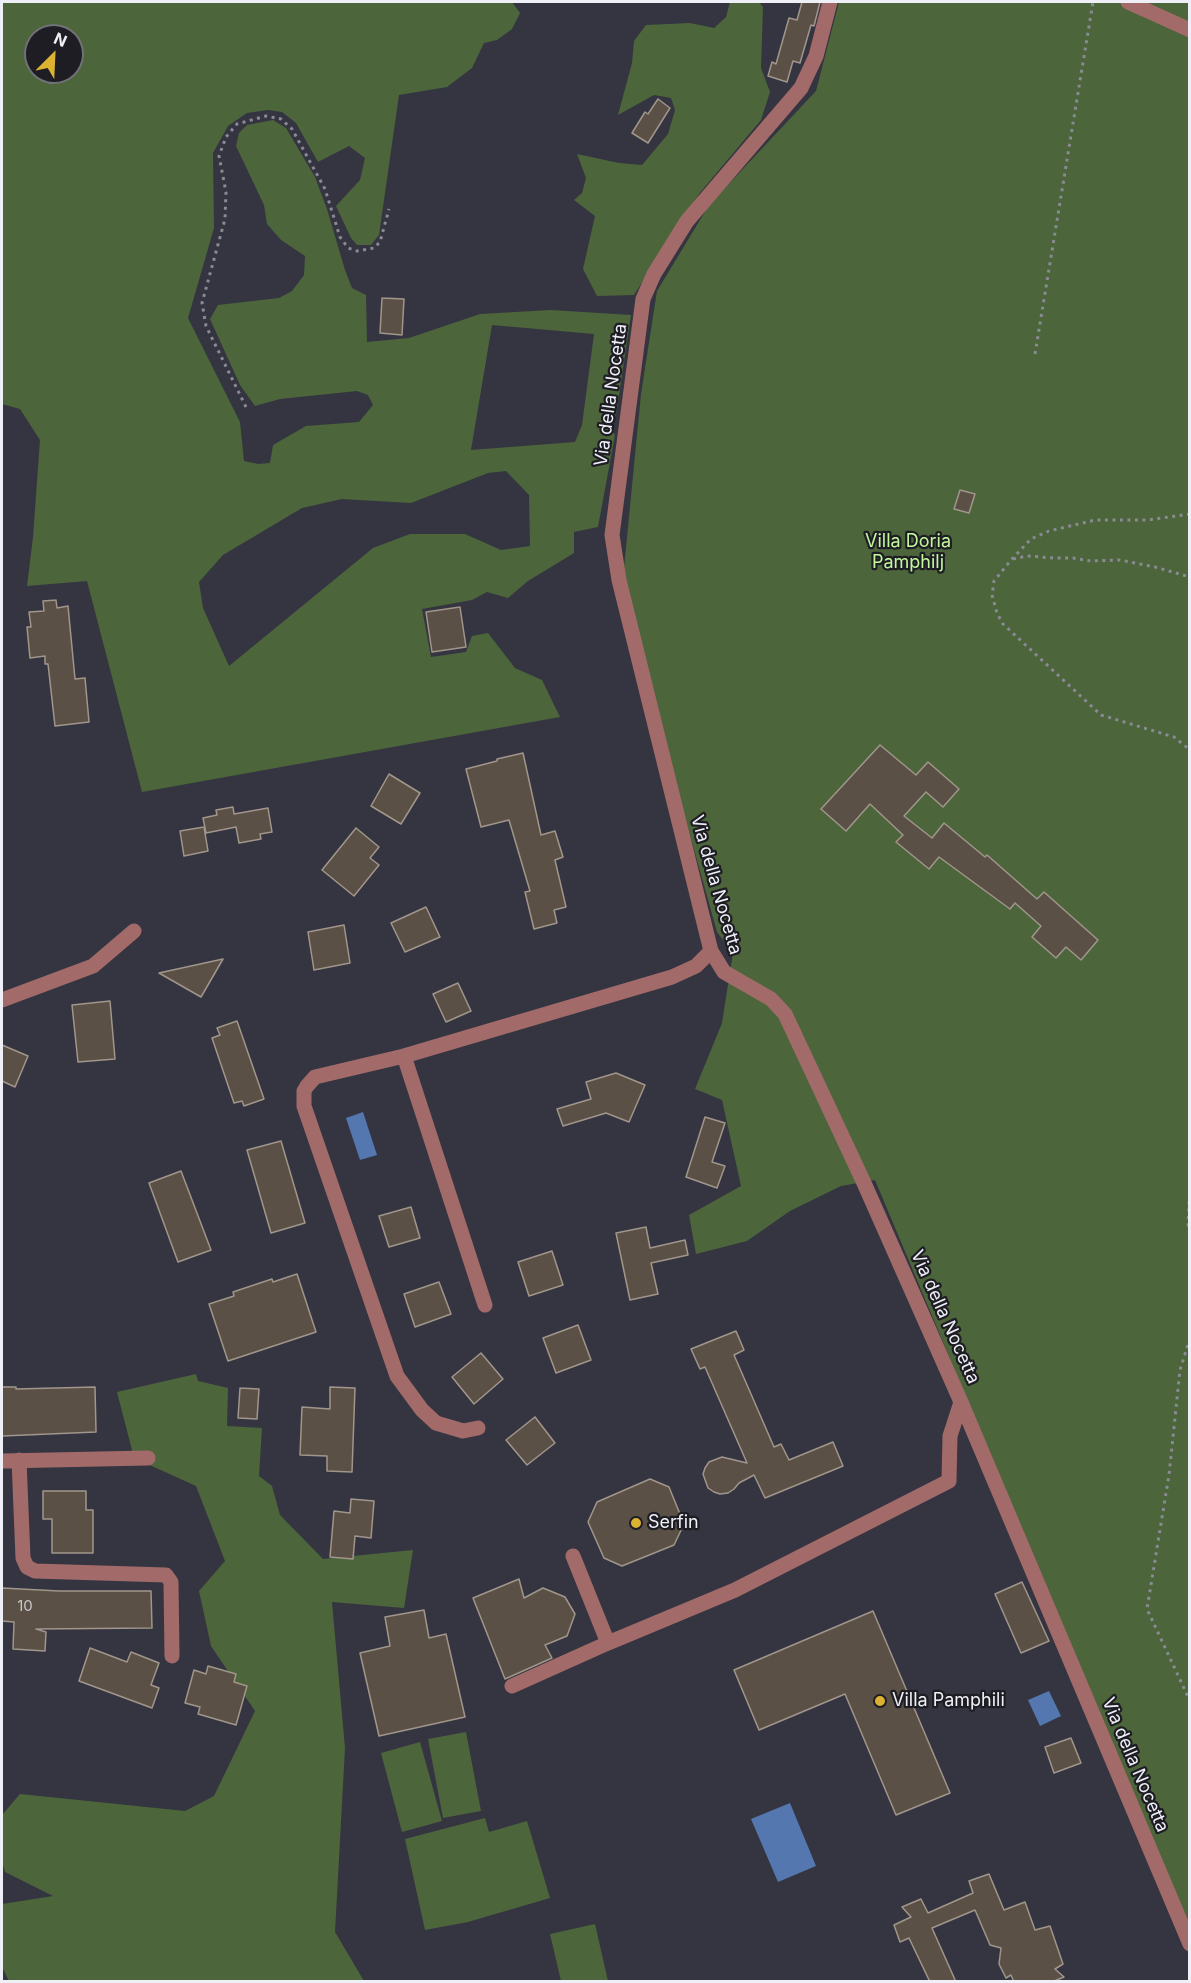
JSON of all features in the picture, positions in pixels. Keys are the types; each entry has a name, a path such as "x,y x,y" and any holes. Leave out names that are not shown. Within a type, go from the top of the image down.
{"street":[{"name":"Via della Nocetta","path":"830,2 816,56 801,88 687,221 666,252 643,299 612,536 619,580 711,951 724,972 771,999 785,1014 864,1183 961,1402 1190,1944"},
{"path":"1128,2 1190,30"},
{"path":"2,1000 93,966 134,932"},
{"path":"478,1428 463,1431 436,1424 422,1410 397,1376 304,1106 304,1091 315,1077 404,1056 672,977 696,966 711,951"},
{"path":"404,1056 485,1305"},
{"path":"512,1686 735,1590 949,1481 950,1436 961,1402"},
{"path":"2,1461 148,1458"},
{"path":"19,1460 23,1558 27,1567 35,1571 166,1575 171,1582 172,1656"},
{"path":"573,1556 608,1643"}],"path":[{"path":"1035,354 1093,2"},
{"path":"246,408 206,326 202,303 225,219 226,192 219,156 225,137 237,124 266,116 281,119 292,129 325,189 340,237 348,248 357,250 374,248 380,242 388,208"},
{"path":"1190,514 1148,520 1095,520 1049,531 1031,539 994,581 993,588 994,604 1004,624 1101,716 1174,737 1190,750"},
{"path":"1011,560 1027,555 1092,561 1120,560 1190,577"},
{"path":"1190,1186 1188,1224 1190,1237"},
{"path":"1190,1338 1180,1370 1169,1475 1147,1609 1190,1701"}],"green space":[{"path":"2,2 512,2 520,13 512,29 497,40 484,43 472,68 447,87 399,95 379,235 371,245 357,245 351,238 336,206 360,180 365,158 349,146 318,162 296,123 282,112 268,110 247,113 228,126 213,153 214,228 188,318 240,422 244,461 258,464 270,463 273,445 306,426 359,422 373,405 368,395 357,391 280,399 255,406 240,385 210,319 218,305 279,298 292,291 304,275 305,256 281,240 267,224 264,205 236,146 239,133 247,125 273,120 286,128 315,177 352,288 366,295 367,342 409,338 480,314 551,310 631,315 616,415 608,426 615,435 598,527 574,532 574,553 528,581 508,598 487,592 472,600 422,609 431,657 466,652 472,636 488,633 515,668 542,680 560,717 142,792 87,581 27,586 40,440 20,409 2,404","holes":["492,325 594,334 582,425 575,442 471,450","506,471 529,495 530,546 501,550 465,534 410,534 373,548 229,666 203,608 199,582 223,555 302,508 342,499 411,503 488,473"]},
{"path":"730,2 759,2 763,7 761,68 770,92 761,120 699,194 634,295 597,296 583,269 595,216 574,200 582,193 586,178 577,154 619,163 642,165 668,134 675,110 671,98 654,95 618,115 632,63 634,41 646,25 690,23 714,28 726,17"},
{"name":"Villa Doria Pamphilj","path":"839,2 1189,2 1189,1928 875,1180 841,1186 790,1211 747,1241 696,1254 689,1215 741,1186 722,1100 695,1089 722,1023 733,953 717,932 654,706 623,578 641,394 657,291 709,205 816,91"},
{"path":"196,1374 198,1381 228,1388 227,1426 262,1428 259,1476 272,1486 280,1515 323,1559 413,1550 404,1608 332,1602 345,1748 335,1932 364,1981 9,1981 2,1967 2,1904 53,1896 5,1872 2,1862 2,1815 20,1794 185,1811 214,1796 255,1711 211,1646 199,1591 225,1561 196,1486 134,1458 117,1392"},
{"path":"466,1732 481,1811 443,1818 428,1739"},
{"path":"420,1742 442,1821 402,1832 381,1753"},
{"path":"485,1818 489,1832 527,1821 550,1898 468,1922 425,1930 405,1839"},
{"path":"595,1924 608,1981 561,1981 550,1934"}],"water":[{"path":"363,1112 377,1155 360,1160 346,1118"},
{"path":"1049,1691 1061,1716 1040,1726 1028,1700"},
{"path":"790,1803 816,1866 778,1882 751,1819"}],"building":[{"path":"802,2 820,2 800,63 793,61 787,82 768,76 772,62 776,64 789,18 797,20"},
{"path":"658,99 670,108 648,143 632,133 645,112 648,114"},
{"path":"382,298 404,299 402,335 380,333"},
{"path":"960,490 975,494 969,513 954,509"},
{"path":"56,600 57,608 68,606 75,679 85,678 89,722 55,726 48,664 45,664 45,656 30,658 27,627 31,627 29,612 44,611 43,601"},
{"path":"460,607 466,647 432,652 426,612"},
{"path":"880,745 916,775 928,762 959,789 943,807 926,792 904,816 932,838 944,823 985,857 987,855 1037,899 1044,892 1098,940 1081,960 1066,947 1056,958 1032,937 1041,926 1015,903 1010,909 939,857 929,869 896,842 903,835 870,804 846,831 821,809"},
{"path":"523,753 541,835 555,831 563,857 555,860 566,907 554,910 557,923 534,929 525,892 530,891 509,820 481,827 466,769"},
{"path":"389,774 420,793 401,824 371,806"},
{"path":"233,807 234,814 268,808 272,832 260,834 261,839 239,843 236,827 206,833 203,818 217,815 216,810"},
{"path":"204,827 208,851 184,856 180,831"},
{"path":"356,828 379,847 370,858 379,865 354,896 322,870"},
{"path":"426,907 440,937 405,952 391,923"},
{"path":"344,925 350,963 314,970 308,932"},
{"path":"223,959 201,997 159,973"},
{"path":"458,983 471,1011 446,1022 433,994"},
{"path":"110,1001 115,1059 78,1062 72,1005"},
{"path":"237,1021 264,1099 244,1106 242,1101 234,1103 212,1038 220,1035 217,1028"},
{"path":"2,1045 28,1056 15,1087 2,1081"},
{"path":"616,1073 645,1085 629,1122 606,1113 563,1126 557,1109 591,1099 586,1082"},
{"path":"705,1117 725,1123 712,1162 725,1166 717,1188 686,1177"},
{"path":"281,1141 305,1223 271,1233 247,1150"},
{"path":"181,1171 211,1250 178,1262 149,1183"},
{"path":"411,1207 420,1238 389,1247 379,1216"},
{"path":"646,1227 650,1248 685,1240 688,1255 651,1263 658,1294 630,1300 616,1233"},
{"path":"552,1251 563,1285 529,1296 518,1262"},
{"path":"297,1274 316,1332 228,1361 209,1304 234,1296 233,1292 272,1279 273,1282"},
{"path":"439,1282 451,1314 415,1327 404,1294"},
{"path":"578,1325 591,1360 556,1373 543,1338"},
{"path":"736,1331 744,1350 734,1355 774,1447 781,1444 789,1460 833,1442 843,1466 765,1498 754,1475 739,1483 728,1493 720,1494 708,1488 703,1474 709,1462 722,1457 747,1463 705,1367 700,1369 691,1349"},
{"path":"481,1353 503,1379 474,1404 452,1377"},
{"path":"2,1387 16,1387 16,1389 95,1387 96,1432 2,1436"},
{"path":"330,1387 355,1388 352,1472 327,1471 327,1456 300,1455 302,1407 330,1409"},
{"path":"240,1388 259,1389 257,1419 238,1418"},
{"path":"535,1417 555,1443 527,1465 506,1440"},
{"name":"Serfin","path":"650,1479 669,1487 684,1524 674,1545 622,1566 604,1558 588,1522 597,1502"},
{"path":"43,1491 86,1491 86,1510 93,1510 93,1553 52,1553 52,1519 43,1519"},
{"path":"351,1499 374,1501 371,1538 355,1536 353,1559 330,1557 334,1511 350,1513"},
{"path":"519,1579 524,1598 543,1588 565,1597 575,1614 567,1636 545,1645 552,1658 505,1679 473,1598"},
{"path":"1022,1582 1049,1641 1021,1653 995,1594"},
{"path":"2,1588 59,1591 151,1591 152,1628 36,1629 46,1632 45,1651 13,1649 14,1622 2,1621"},
{"path":"424,1610 429,1638 446,1634 465,1717 379,1736 360,1653 390,1646 385,1617"},
{"path":"873,1611 950,1793 896,1815 845,1694 759,1730 734,1670"},
{"path":"90,1648 127,1662 131,1652 159,1663 151,1685 159,1688 152,1708 79,1681"},
{"path":"208,1666 236,1674 234,1682 247,1686 236,1725 198,1714 200,1707 185,1703 194,1670 206,1674"},
{"path":"1071,1738 1081,1763 1054,1773 1045,1747"},
{"path":"989,1874 1004,1910 1025,1902 1035,1930 1050,1926 1063,1964 1055,1969 1064,1977 1052,1982 1014,1982 1011,1975 1006,1978 999,1964 1001,1948 990,1945 975,1910 932,1928 956,1982 930,1982 909,1938 900,1942 894,1925 911,1917 902,1907 921,1899 928,1913 973,1893 969,1881"}],"place":[{"name":"Serfin","path":"636,1523"},
{"name":"Villa Pamphili","path":"880,1701"}]}
